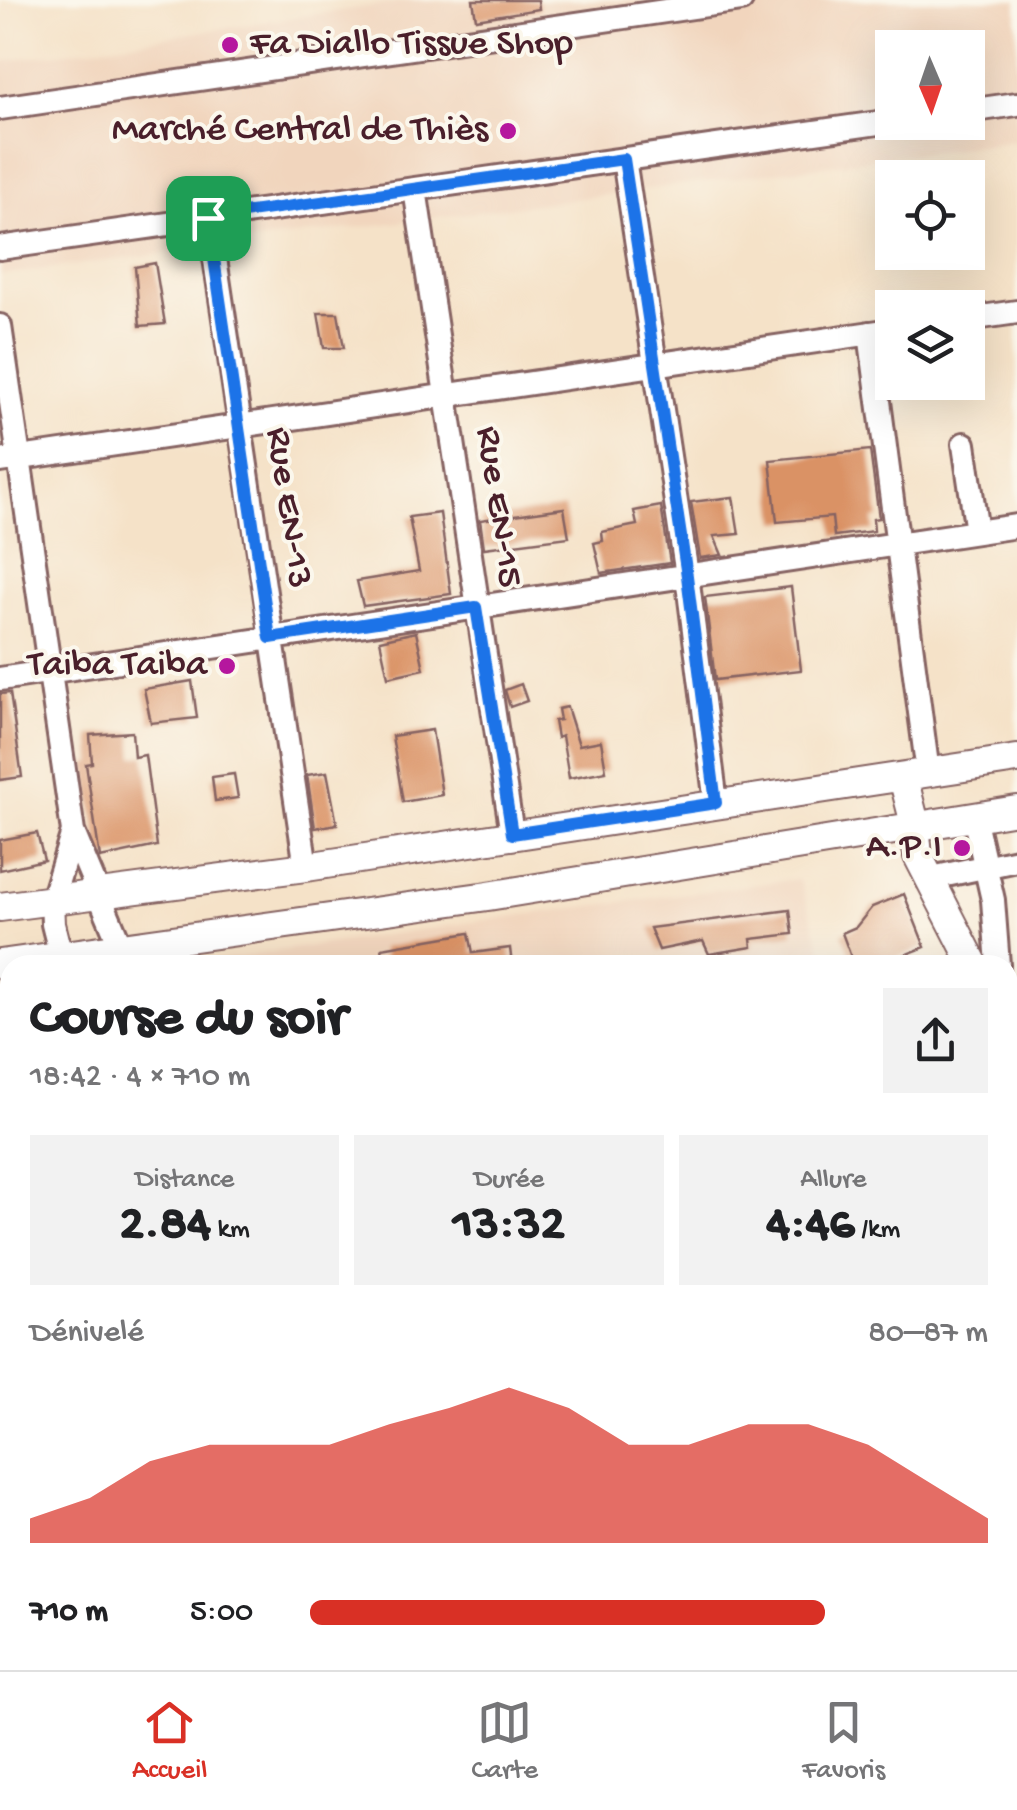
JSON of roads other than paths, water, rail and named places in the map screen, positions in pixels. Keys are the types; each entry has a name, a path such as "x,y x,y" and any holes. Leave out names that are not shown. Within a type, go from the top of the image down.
{"main road":[{"path":"0,907 306,867 1017,759"},
{"path":"902,777 904,827 969,955"},
{"path":"68,955 488,896 1017,810"}],"street":[{"path":"0,108 741,0"},
{"path":"985,108 1017,104"},
{"path":"0,248 875,123"},
{"path":"624,159 687,576 716,803"},
{"name":"Rue EN-15","path":"415,189 512,834"},
{"name":"Rue EN-13","path":"208,218 306,867"},
{"path":"985,317 1017,312"},
{"path":"0,326 9,459 49,671 73,832 122,947"},
{"path":"9,459 875,333"},
{"path":"886,400 898,544 902,777"},
{"path":"964,444 977,532"},
{"path":"0,679 1017,526"},
{"path":"974,816 988,866 997,955"},
{"path":"61,955 52,900 73,832"},
{"path":"923,868 988,866 1017,860"}],"place":[{"name":"Fa Diallo Tissue Shop","path":"230,45"},
{"name":"Marché Central de Thiès","path":"508,131"},
{"name":"Taiba Taiba","path":"227,666"},
{"name":"A.P.I","path":"962,848"}]}
